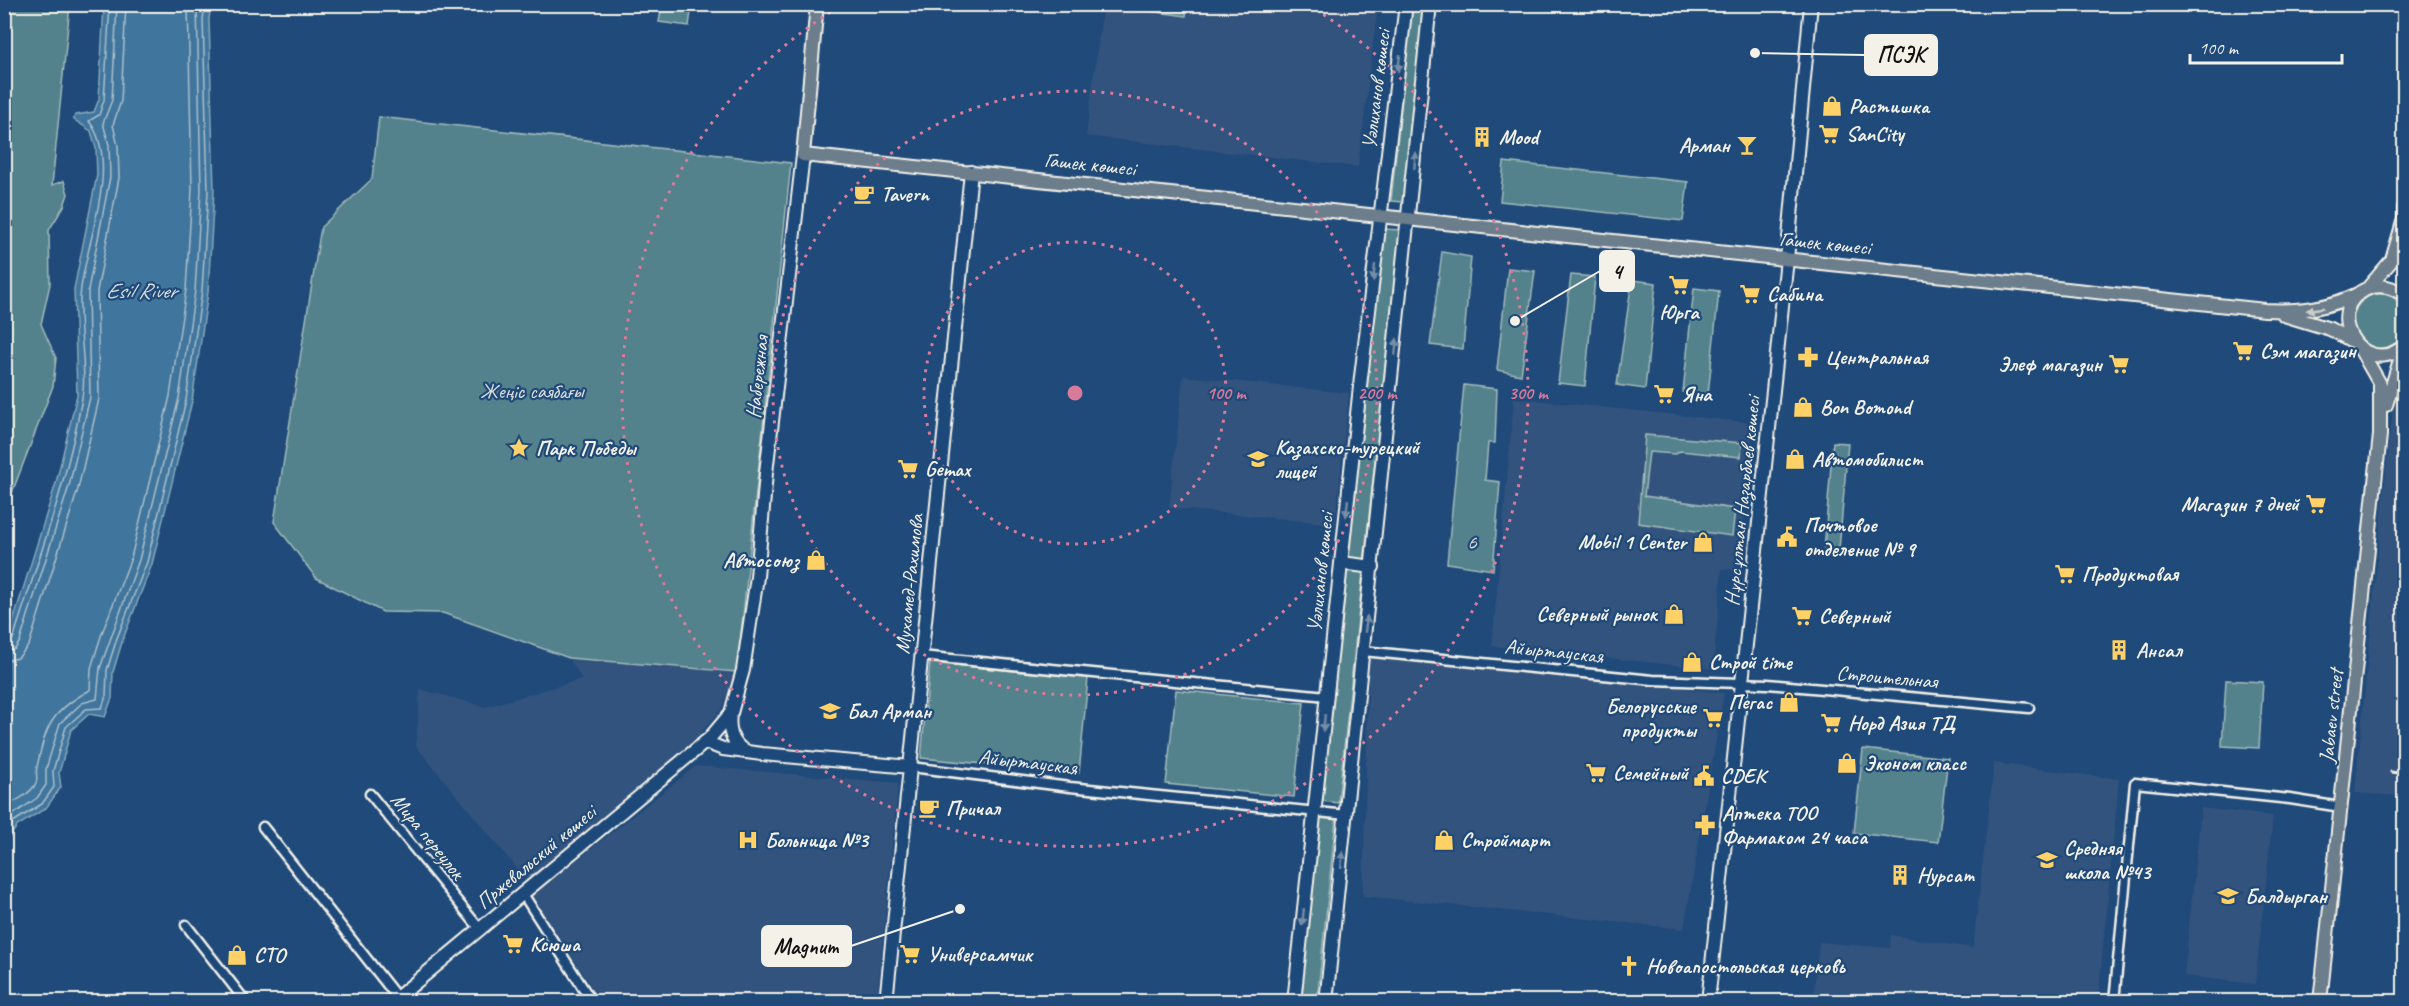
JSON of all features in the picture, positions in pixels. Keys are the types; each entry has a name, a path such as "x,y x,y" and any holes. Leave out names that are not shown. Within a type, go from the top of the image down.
{"main road":[{"name":"Набережная","path":"705,742 719,729 730,712 740,685 758,576 766,473 803,154 817,4"},
{"name":"Уәлиханов көшесі","path":"1294,1002 1378,214 1406,4"},
{"name":"Уәлиханов көшесі","path":"1326,1002 1410,218 1430,4"},
{"name":"Нұрсұлтан Назарбаев көшесі","path":"1708,1002 1787,259 1810,4"},
{"name":"Гашек көшесі","path":"803,154 2265,310 2292,311 2323,308 2364,291"},
{"name":"Мухамед-Рахимова","path":"886,1002 971,172"},
{"path":"2404,208 2404,263"},
{"path":"2380,435 2380,384 2347,328 2347,316 2351,303 2382,274 2392,260 2403,222"},
{"path":"2364,291 2387,287 2404,296"},
{"name":"Гашек көшесі","path":"2265,310 2320,326 2369,353 2383,355 2404,347"},
{"path":"2380,435 2389,393 2404,347"},
{"name":"Jabaev street","path":"2320,1002 2380,435"},
{"path":"1341,563 1373,567"},
{"path":"730,712 730,733 735,744 745,752"},
{"name":"Айыртауская","path":"705,742 723,749 745,752 911,767"},
{"name":"Пржевальский көшесі","path":"396,1000 705,742"}],"street":[{"name":"Айыртауская","path":"1363,651 1653,681 1743,685"},
{"path":"921,656 1327,696"},
{"name":"Строительная","path":"1743,685 1768,684 2029,708"},
{"name":"Айыртауская","path":"911,767 1070,787 1347,814"},
{"path":"2114,1002 2135,783 2290,799 2341,807"},
{"name":"Мира переулок","path":"370,794 480,929"},
{"path":"263,827 396,1000"},
{"path":"523,894 592,1002"},
{"path":"186,925 246,1002"}],"shaded area":[{"path":"1103,5 1378,5 1358,167 1086,136"},
{"path":"2404,370 2404,796 2355,793 2389,437 2394,403"},
{"name":"Казахско-турецкий лицей","path":"1183,376 1349,393 1335,524 1169,508"},
{"path":"1514,398 1754,423 1737,570 1722,569 1713,669 1492,646"},
{"path":"1369,654 1724,693 1684,929 1363,896"},
{"path":"569,658 737,672 722,708 683,754 528,882 416,746 420,689 485,707 582,679"},
{"name":"Средняя школа №43","path":"1994,763 2119,779 2098,1001 1813,1001 1819,942 1890,948 1891,935 1973,948"},
{"name":"Больница №3","path":"696,766 898,783 877,1001 601,1001 532,896"},
{"name":"Балдырган","path":"2201,808 2273,816 2255,984 2184,976"}],"green space":[{"path":"5,4 70,5 52,185 64,181 68,194 64,206 49,230 50,284 41,324 56,358 53,386 5,511"},
{"path":"1127,4 1187,5 1186,16 1127,8"},
{"path":"662,5 692,5 689,26 659,22"},
{"path":"1412,5 1425,5 1404,202 1391,201"},
{"name":"Жеңіс саябағы","path":"379,117 791,163 737,672 569,658 443,613 383,612 316,578 274,522 321,227 372,179"},
{"path":"1504,162 1688,182 1683,221 1500,201"},
{"path":"1384,229 1400,230 1338,803 1322,801"},
{"path":"1442,252 1471,257 1463,349 1430,345"},
{"path":"1508,268 1535,271 1521,375 1497,370"},
{"path":"1571,275 1595,277 1585,386 1558,383"},
{"path":"1632,280 1656,283 1645,389 1617,385"},
{"path":"1694,288 1719,291 1708,394 1683,392"},
{"path":"2380,294 2390,296 2399,302 2405,311 2407,321 2405,331 2399,340 2390,346 2380,348 2370,346 2361,340 2355,331 2353,321 2355,311 2361,302 2370,296"},
{"name":"6","path":"1464,385 1497,389 1495,443 1488,443 1485,480 1500,482 1493,570 1447,563"},
{"path":"1645,435 1742,443 1741,457 1680,451 1675,454 1649,452 1644,496 1735,509 1732,536 1638,523"},
{"path":"1833,442 1848,443 1839,550 1824,549"},
{"path":"930,663 1088,678 1079,773 921,758"},
{"path":"2226,680 2263,682 2259,748 2222,746"},
{"path":"1176,690 1304,703 1294,797 1166,784"},
{"path":"1863,749 1948,758 1938,842 1854,833"},
{"path":"1320,818 1336,819 1317,1001 1300,1001"}],"water":[{"name":"Esil River","path":"104,5 211,5 209,19 214,191 208,292 192,401 152,564 123,639 113,672 112,698 105,717 89,714 71,730 59,773 61,787 46,808 17,826 5,844 5,647 56,483 77,395 74,289 97,175 96,148 91,131 73,119 76,115 94,112 99,99"}],"railway":[{"path":"2391,772 2404,774"}],"place":[{"name":"ПСЭК","path":"1755,53"},
{"name":"Растишка","path":"1832,106"},
{"name":"SanCity","path":"1829,134"},
{"name":"Mood","path":"1482,137"},
{"name":"Арман","path":"1747,145"},
{"name":"Tavern","path":"864,194"},
{"name":"Юрга","path":"1679,285"},
{"name":"Сабина","path":"1750,294"},
{"name":"4","path":"1515,321"},
{"name":"Сэм магазин","path":"2243,351"},
{"name":"Центральная","path":"1808,357"},
{"name":"Элеф магазин","path":"2119,364"},
{"name":"Яна","path":"1664,394"},
{"name":"Bon Bomond","path":"1803,407"},
{"name":"Парк Победы","path":"519,448"},
{"name":"Казахско-турецкий лицей","path":"1258,459"},
{"name":"Автомобилист","path":"1795,459"},
{"name":"Gemax","path":"908,469"},
{"name":"Магазин 7 дней","path":"2316,504"},
{"name":"Почтовое отделение № 9","path":"1787,537"},
{"name":"Mobil 1 Center","path":"1703,542"},
{"name":"Автосоюз","path":"816,560"},
{"name":"Продуктовая","path":"2065,574"},
{"name":"Северный рынок","path":"1674,614"},
{"name":"Северный","path":"1802,616"},
{"name":"Ансал","path":"2119,650"},
{"name":"Строй time","path":"1692,662"},
{"name":"Пегас","path":"1789,702"},
{"name":"Бал Арман","path":"830,711"},
{"name":"Белорусские продукты","path":"1713,718"},
{"name":"Норд Азия ТД","path":"1831,723"},
{"name":"Эконом класс","path":"1847,763"},
{"name":"Семейный","path":"1596,773"},
{"name":"CDEK","path":"1704,776"},
{"name":"Причал","path":"929,808"},
{"name":"Аптека ТОО Фармаком 24 часа","path":"1705,825"},
{"name":"Больница №3","path":"748,840"},
{"name":"Строймарт","path":"1444,840"},
{"name":"Средняя школа №43","path":"2047,860"},
{"name":"Нурсат","path":"1900,875"},
{"name":"Балдырган","path":"2228,896"},
{"name":"Magnum","path":"960,909"},
{"name":"Ксюша","path":"513,944"},
{"name":"Универсамчик","path":"910,954"},
{"name":"СТО","path":"237,955"},
{"name":"Новоапостольская церковь","path":"1629,966"}]}
